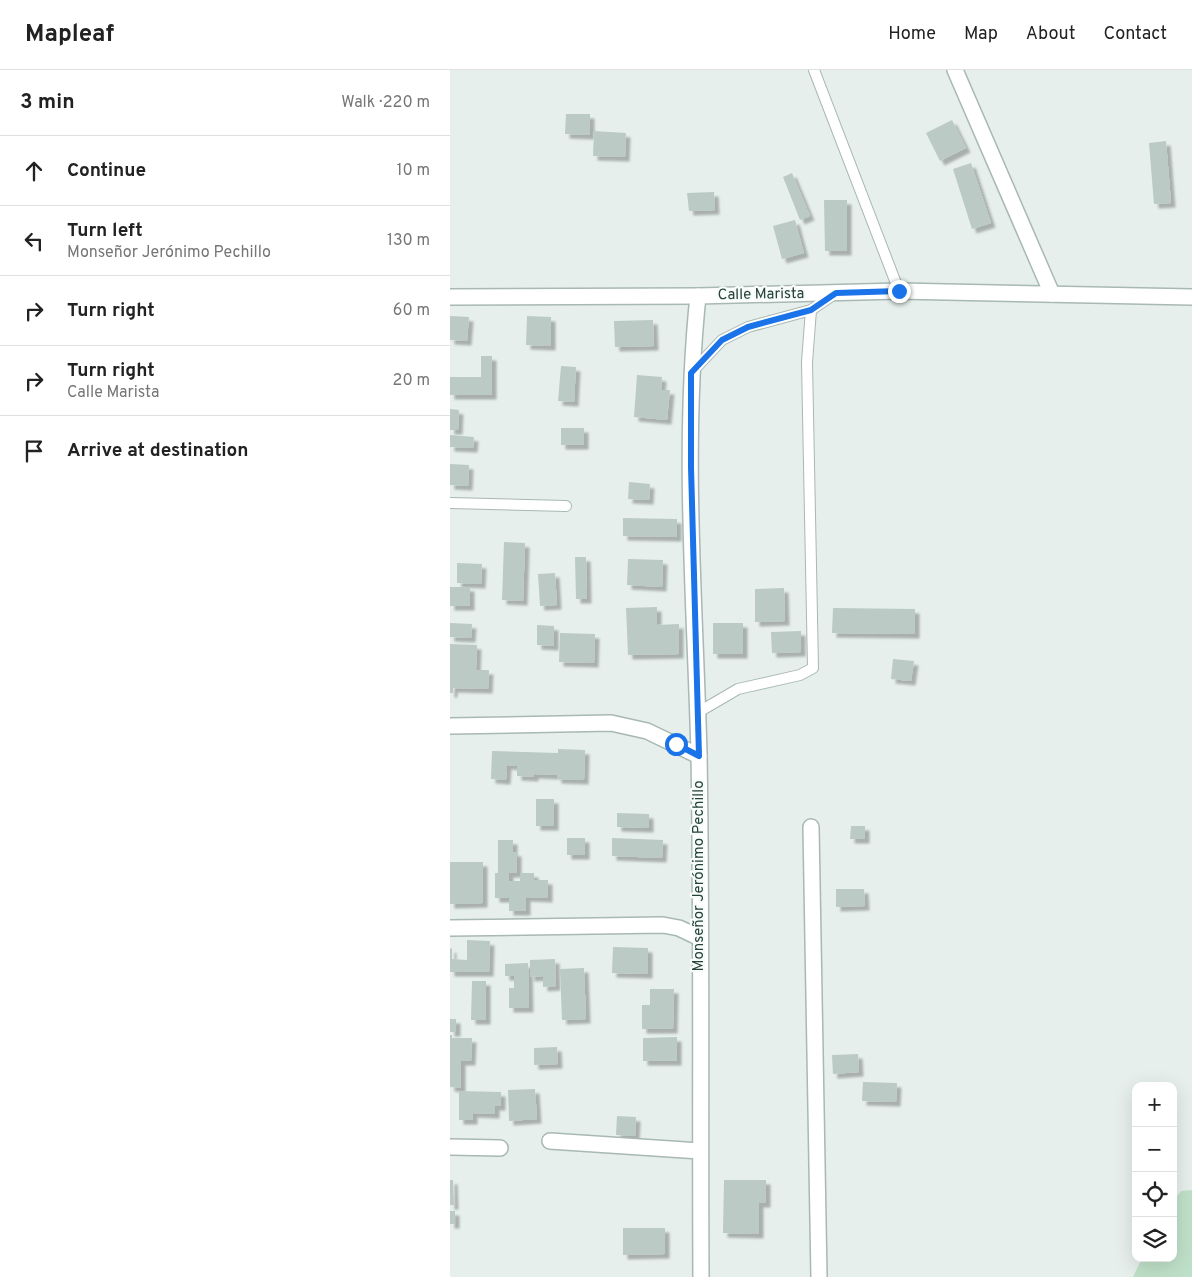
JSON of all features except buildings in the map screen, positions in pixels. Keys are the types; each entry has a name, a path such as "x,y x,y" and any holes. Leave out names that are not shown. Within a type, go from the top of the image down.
{"street":[{"path":"956,70 1052,294"},
{"name":"Calle Marista","path":"450,297 698,296 899,291 1192,297"},
{"name":"Monseñor Jerónimo Pechillo","path":"698,296 691,373 691,467 699,756 701,1277"},
{"path":"450,726 611,723 647,731 699,756"},
{"path":"811,827 818,1277"},
{"path":"450,928 663,925 679,928 700,938"},
{"path":"550,1141 700,1151"},
{"path":"450,1146 500,1148"}],"lane":[{"path":"814,70 899,291"},
{"path":"691,373 722,340 748,327 811,310 836,293"},
{"path":"698,713 738,689 800,675 813,668 807,372 811,310"},
{"path":"450,504 566,506"}],"green space":[{"path":"1192,1190 1192,1277 1133,1277 1140,1262 1177,1262 1177,1196 1181,1191"}],"route":[{"path":"676,744 699,756 691,467 691,373 722,340 748,327 811,310 836,293 899,291"}]}
